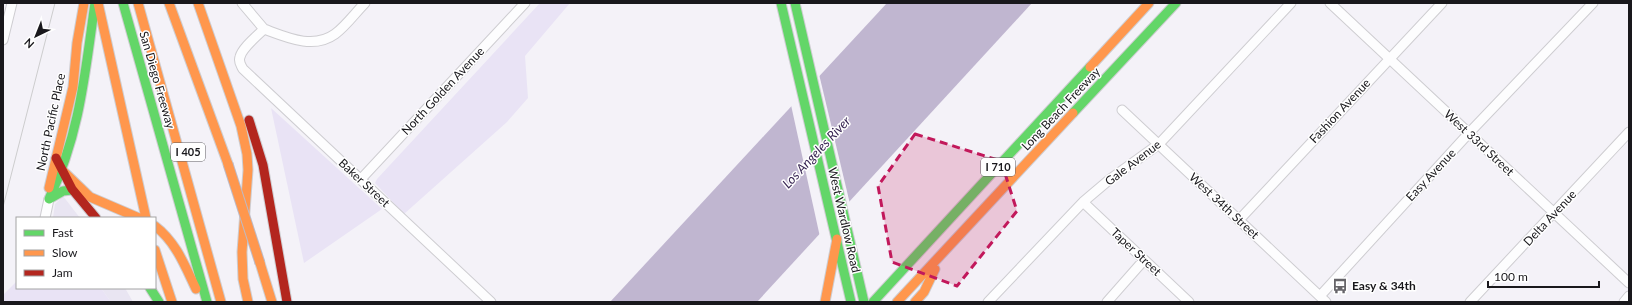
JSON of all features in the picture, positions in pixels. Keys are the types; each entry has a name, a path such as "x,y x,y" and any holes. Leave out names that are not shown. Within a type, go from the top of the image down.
{"main road":[{"name":"North Pacific Place","path":"49,199 50,182 73,87 77,43 84,3"},
{"name":"North Pacific Place","path":"49,199 62,170 74,132 84,90 95,3"},
{"path":"98,3 146,217"},
{"path":"138,3 221,302"},
{"name":"San Diego Freeway","path":"146,3 229,302"},
{"path":"169,3 228,164 272,302"},
{"name":"West Wardlow Road","path":"781,3 851,302"},
{"name":"West Wardlow Road","path":"795,3 864,302"},
{"name":"Long Beach Freeway","path":"874,302 1149,3"},
{"name":"Long Beach Freeway","path":"897,302 1176,3"},
{"path":"126,5 216,302"},
{"name":"San Diego Freeway","path":"126,5 207,302"},
{"path":"199,6 241,126 247,154 248,170 242,266 248,302"},
{"path":"199,6 245,111 258,146 263,165 288,302"},
{"path":"56,158 62,170 95,217"},
{"path":"49,199 63,191 76,189 97,201 137,217"},
{"path":"156,227 162,231 174,246 203,302"},
{"path":"825,302 837,239"},
{"path":"156,253 172,302"},
{"path":"916,302 924,292 943,253"},
{"path":"151,289 159,302"}],"street":[{"path":"3,40 6,20 12,3"},
{"path":"242,3 264,29 303,41 315,42 326,40 336,34 365,3"},
{"name":"North Golden Avenue","path":"360,179 525,3"},
{"name":"Gale Avenue","path":"988,302 1082,202 1109,180 1159,144 1291,3"},
{"name":"West 33rd Street","path":"1330,3 1629,283"},
{"name":"Fashion Avenue","path":"1239,220 1442,3"},
{"name":"Easy Avenue","path":"1323,299 1469,134 1593,3"},
{"name":"Baker Street","path":"264,29 239,57 239,63 248,75 491,302"},
{"name":"West 34th Street","path":"1122,110 1323,299"},
{"name":"Delta Avenue","path":"1470,302 1629,132"},
{"name":"North Pacific Place","path":"45,217 49,199"},
{"name":"Taper Street","path":"1082,202 1189,302"},
{"path":"1106,302 1144,260"},
{"path":"1624,302 1629,296"}],"highlighted area":[{"path":"915,134 1001,161 1017,211 957,286 892,262 878,186"}],"shaded area":[{"path":"540,3 570,3 525,56 528,98 507,122 404,214 375,183 377,179"},
{"path":"271,108 382,209 304,263"},
{"path":"63,196 79,217 53,217 55,204"},
{"path":"16,282 16,289 102,289 111,302 3,302 3,295"},
{"path":"102,289 126,289 133,302 111,302"}],"water":[{"name":"Los Angeles River","path":"887,3 1032,3 757,302 610,302"}],"pier":[{"path":"819,74 850,204 820,237 791,105"}],"tram line":[{"path":"3,207 55,3"}],"traffic: fast":[{"path":"49,199 68,151 75,127 84,79 95,3"},
{"path":"123,3 207,302"},
{"path":"781,3 851,302"},
{"path":"795,3 864,302"},
{"path":"1073,113 1176,3"},
{"path":"873,302 1090,67"},
{"path":"49,199 63,191 81,189"},
{"path":"151,289 159,302"}],"traffic: slow":[{"path":"49,188 73,87 77,43 84,3"},
{"path":"98,3 146,217"},
{"path":"138,3 221,302"},
{"path":"169,3 228,164"},
{"path":"198,3 241,126 247,154 248,170 242,252 243,279 248,302"},
{"path":"1090,67 1149,3"},
{"path":"897,302 1073,113"},
{"path":"228,164 260,263"},
{"path":"62,170 90,197 137,217"},
{"path":"156,227 169,239 184,263 196,289"},
{"path":"825,302 837,239"},
{"path":"156,253 172,302"},
{"path":"260,263 272,302"},
{"path":"915,302 924,292 935,269"}],"traffic: jam":[{"path":"249,120 263,165 287,302"},
{"path":"56,158 72,189 95,217"}],"place":[{"name":"Easy & 34th","path":"1340,286"}]}
